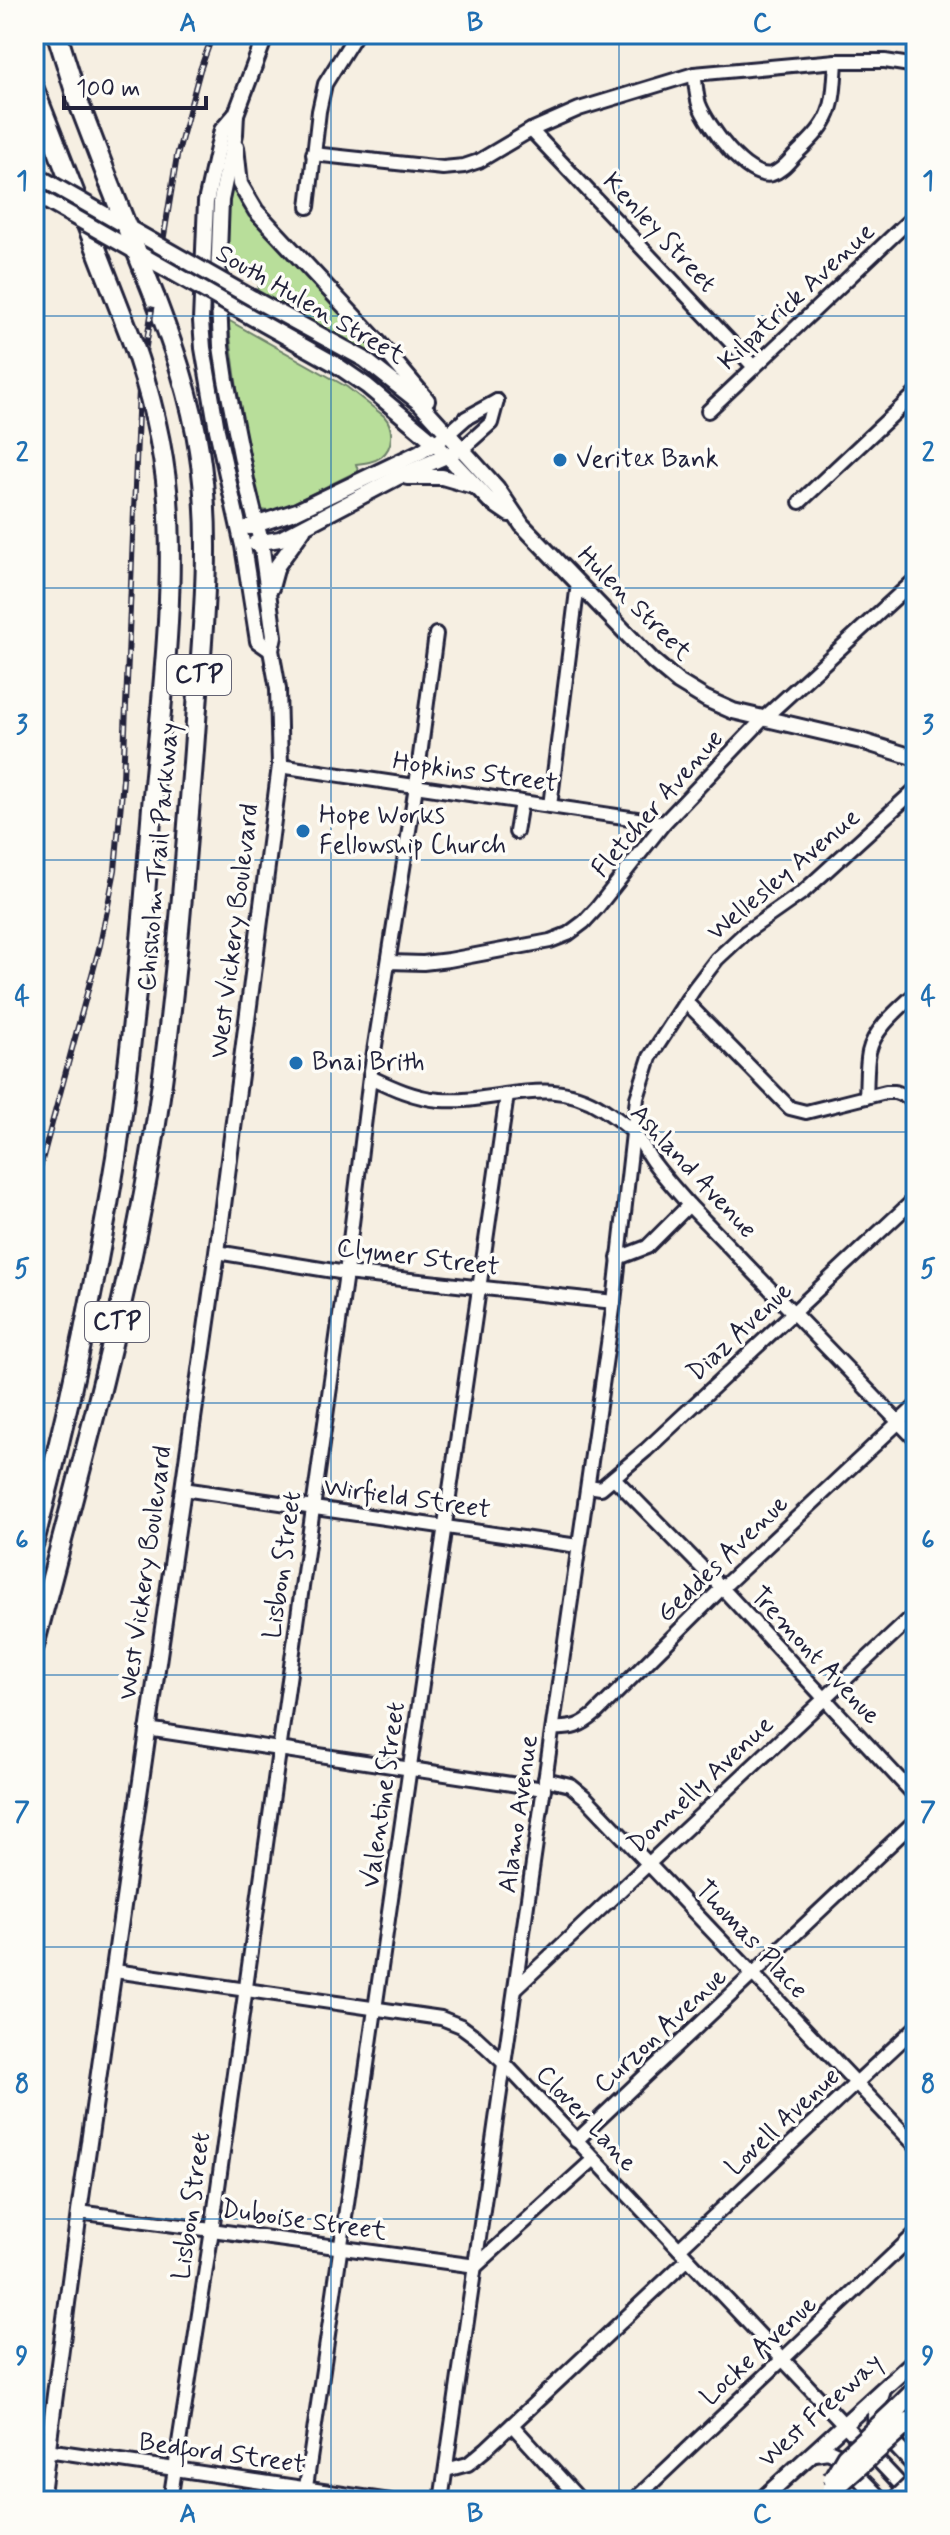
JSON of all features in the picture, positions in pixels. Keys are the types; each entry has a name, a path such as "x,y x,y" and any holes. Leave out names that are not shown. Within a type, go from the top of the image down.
{"highway":[{"name":"Chisholm Trail Parkway","path":"34,1646 121,1305 146,1180 174,993 207,566 204,495 193,417 173,346 97,153 57,34"},
{"name":"Chisholm Trail Parkway","path":"34,89 140,362 158,429 170,530 169,594 139,971 116,1155 95,1280 34,1542"},
{"path":"827,2492 846,2457 907,2416 916,2390"},
{"path":"896,2501 916,2482"}],"main road":[{"name":"West Vickery Boulevard","path":"41,2501 147,1729 217,1252 280,766 279,704 271,650 274,636 269,596 261,542 235,426 219,321 221,200 235,134 236,114 266,34"},
{"name":"West Vickery Boulevard","path":"236,114 222,130 206,202 201,321 217,430 243,546 258,641 271,650"},
{"path":"235,134 240,184 246,198 378,342 435,410 448,434 297,511 239,528"},
{"name":"South Hulen Street","path":"34,174 364,359 421,404 497,488 516,518"},
{"name":"South Hulen Street","path":"34,194 354,377 435,443 490,501 516,518"},
{"path":"243,546 280,539 398,477 462,449"},
{"path":"398,477 442,477 476,487"},
{"name":"Hulen Street","path":"516,518 653,661 678,682 706,699 733,711 861,741 916,758"},
{"path":"269,596 277,566 308,524"},
{"name":"West Freeway","path":"760,2501 916,2359"},
{"path":"883,2390 875,2416 876,2425 916,2467"},
{"path":"815,2453 828,2451 837,2455 882,2501"}],"street":[{"path":"308,207 325,84 356,34"},
{"path":"313,154 443,168 464,166 479,161 531,130 579,109 694,74 836,61 885,61 916,66"},
{"path":"694,74 699,104 714,130 746,165 761,174 772,174 781,169 826,122 833,101 836,61"},
{"name":"Kenley Street","path":"531,130 754,367"},
{"name":"Kilpatrick Avenue","path":"708,411 916,214"},
{"path":"800,502 916,393"},
{"path":"448,434 466,418 497,401 491,423 462,449"},
{"name":"Fletcher Avenue","path":"389,962 449,960 550,941 568,934 597,908 664,823 763,719 916,579"},
{"path":"550,806 578,583"},
{"name":"Lisbon Street","path":"170,2501 212,2230 346,1273 370,1077 416,786 436,634"},
{"name":"Hopkins Street","path":"280,766 664,823"},
{"name":"Wellesley Avenue","path":"633,1132 637,1098 650,1057 717,959 746,932 803,892 916,789"},
{"path":"516,832 521,802"},
{"path":"866,1097 869,1052 873,1041 891,1017 916,993"},
{"path":"686,1002 790,1108 806,1112 886,1092 916,1100"},
{"name":"Ashland Avenue","path":"370,1077 419,1097 466,1100 536,1090 573,1094 595,1104 633,1132 656,1166 689,1205 916,1440"},
{"name":"Valentine Street","path":"305,2495 507,1095"},
{"name":"Alamo Avenue","path":"441,2501 614,1302 633,1132"},
{"name":"Diaz Avenue","path":"588,1486 601,1488 614,1478 916,1198"},
{"path":"618,1258 647,1247 689,1205"},
{"name":"Clymer Street","path":"217,1252 346,1273 614,1302"},
{"name":"Geddes Avenue","path":"553,1728 571,1729 583,1724 916,1406"},
{"name":"Tremont Avenue","path":"614,1478 722,1588 916,1797"},
{"name":"Wirfield Street","path":"183,1489 578,1546"},
{"name":"Donnelly Avenue","path":"516,1988 916,1613"},
{"name":"Thomas Place","path":"147,1729 410,1769 570,1785 586,1798 916,2146"},
{"name":"Curzon Avenue","path":"576,2141 916,1820"},
{"name":"Clover Lane","path":"115,1971 441,2018 461,2026 505,2064 916,2501"},
{"name":"Lovell Avenue","path":"446,2470 468,2464 512,2425 916,2027"},
{"path":"480,2040 490,2040 509,2031"},
{"path":"501,2097 509,2090 527,2088"},
{"path":"476,2266 594,2159"},
{"name":"Duboise Street","path":"79,2212 476,2266"},
{"name":"Locke Avenue","path":"633,2501 916,2233"},
{"path":"512,2425 581,2501"},
{"name":"Bedford Street","path":"47,2450 174,2469 305,2495 390,2501"}],"green space":[{"path":"231,177 241,204 251,216 371,339 395,368 391,371 340,337 257,290 261,280 242,269 229,269 228,274 225,272 226,211"},
{"path":"228,320 347,387 384,416 390,426 391,437 385,453 375,460 356,464 358,471 275,512 262,510 257,505 246,458"}],"railway":[{"path":"34,1190 100,945 115,870 123,779 139,389 177,156 213,34"}],"place":[{"name":"Veritex Bank","path":"560,460"},
{"name":"Hope Works Fellowship Church","path":"303,831"},
{"name":"Bnai Brith","path":"296,1063"}]}
